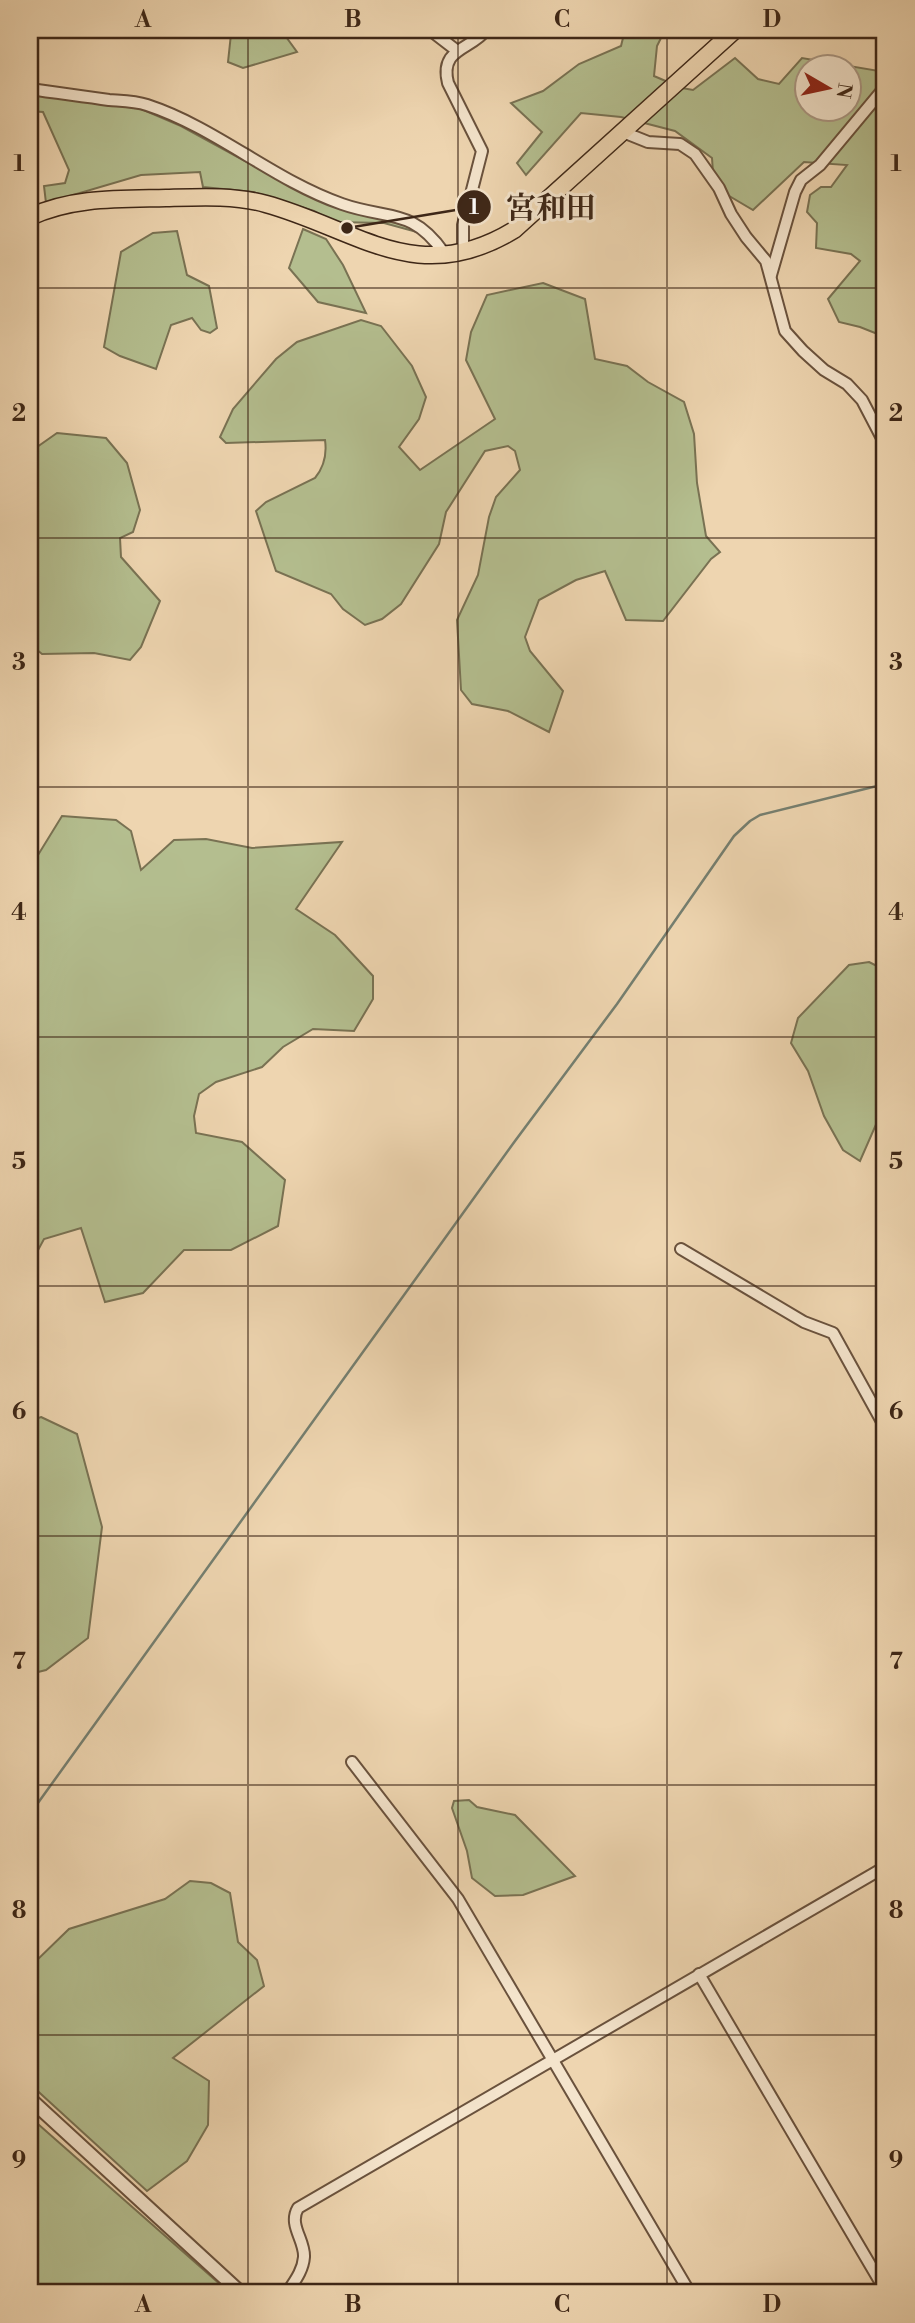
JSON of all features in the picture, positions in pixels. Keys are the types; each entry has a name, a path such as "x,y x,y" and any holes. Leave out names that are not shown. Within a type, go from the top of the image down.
{"main road":[{"path":"30,217 52,208 105,199 226,197 267,204 356,239 393,250 417,254 444,253 486,245 514,230 735,30"}],"street":[{"path":"430,30 456,50"},
{"path":"463,250 463,225 482,151 448,83 447,64 456,50 486,30"},
{"path":"771,275 795,192 801,180 820,165 885,87"},
{"path":"30,89 143,104 165,112 252,156 291,182 340,204 388,213 411,222 438,244 444,253"},
{"path":"623,132 648,142 680,144 695,153 719,188 746,237 766,261 785,331 824,370 847,384 862,400 885,444"},
{"path":"681,1249 804,1322 832,1333 885,1427"},
{"path":"352,1762 458,1899 690,2293"},
{"path":"287,2293 302,2267 304,2254 295,2227 294,2215 298,2208 885,1867"},
{"path":"699,1974 885,2290"},
{"path":"30,2099 241,2293"}],"green space":[{"path":"227,30 281,30 297,52 243,68 228,62 231,34"},
{"path":"625,30 665,30 657,46 654,76 693,90 735,58 758,79 779,84 792,69 792,122 862,122 862,68 885,72 885,337 839,322 828,299 860,261 851,254 816,248 817,223 807,212 810,195 821,187 831,187 847,165 804,162 753,210 714,187 712,158 675,131 621,117 581,113 526,175 517,163 542,132 511,103 543,91 579,64 621,46"},
{"path":"30,94 139,108 181,126 287,184 393,217 417,232 384,223 334,222 314,211 253,192 203,187 200,172 141,175 46,203 44,186 65,183 69,170 43,112 30,111"},
{"path":"303,229 326,239 343,265 366,313 318,302 289,268"},
{"path":"177,231 187,275 209,286 217,328 210,333 201,330 192,318 171,325 156,369 104,347 121,252 153,233"},
{"path":"32,232 38,314 30,314"},
{"path":"543,283 585,299 595,359 627,366 648,382 684,402 694,434 697,483 706,536 720,552 711,559 663,621 626,620 605,571 576,580 539,600 525,637 530,651 563,691 549,732 508,711 472,704 461,690 457,620 478,575 489,517 496,497 520,470 515,451 508,446 485,451 446,512 439,544 401,604 382,619 365,625 343,609 331,594 276,571 256,511 266,502 315,478 324,460 325,440 226,443 220,437 233,409 276,359 297,342 361,320 381,326 412,366 426,397 419,419 399,447 420,470 495,419 466,360 471,332 487,295"},
{"path":"57,433 106,438 127,463 140,510 133,532 120,538 121,557 160,601 141,647 130,660 94,653 42,654 30,644 30,452"},
{"path":"62,816 116,820 131,831 141,870 174,840 206,839 252,848 342,842 296,909 335,935 373,976 373,999 354,1031 313,1029 283,1047 262,1067 216,1082 199,1094 194,1116 196,1133 242,1142 285,1180 278,1226 231,1250 184,1250 143,1293 105,1302 81,1228 44,1239 30,1265 30,868"},
{"path":"869,962 885,970 885,1104 860,1161 843,1150 824,1116 808,1071 791,1043 798,1018 849,965"},
{"path":"41,1417 77,1434 102,1527 88,1638 46,1670 30,1674 30,1421"},
{"path":"469,1800 477,1807 515,1815 575,1876 523,1895 495,1896 472,1878 467,1851 452,1808 454,1801"},
{"path":"190,1881 211,1883 230,1893 238,1942 257,1960 264,1986 173,2058 209,2081 208,2125 187,2161 147,2191 30,2084 30,1974 37,1960 69,1929 165,1899"},
{"path":"30,2117 230,2293 30,2293"}],"waterway":[{"path":"30,1814 515,1141 617,1004 734,836 760,815 885,784"}],"place":[{"name":"宮和田","path":"347,228"}]}
